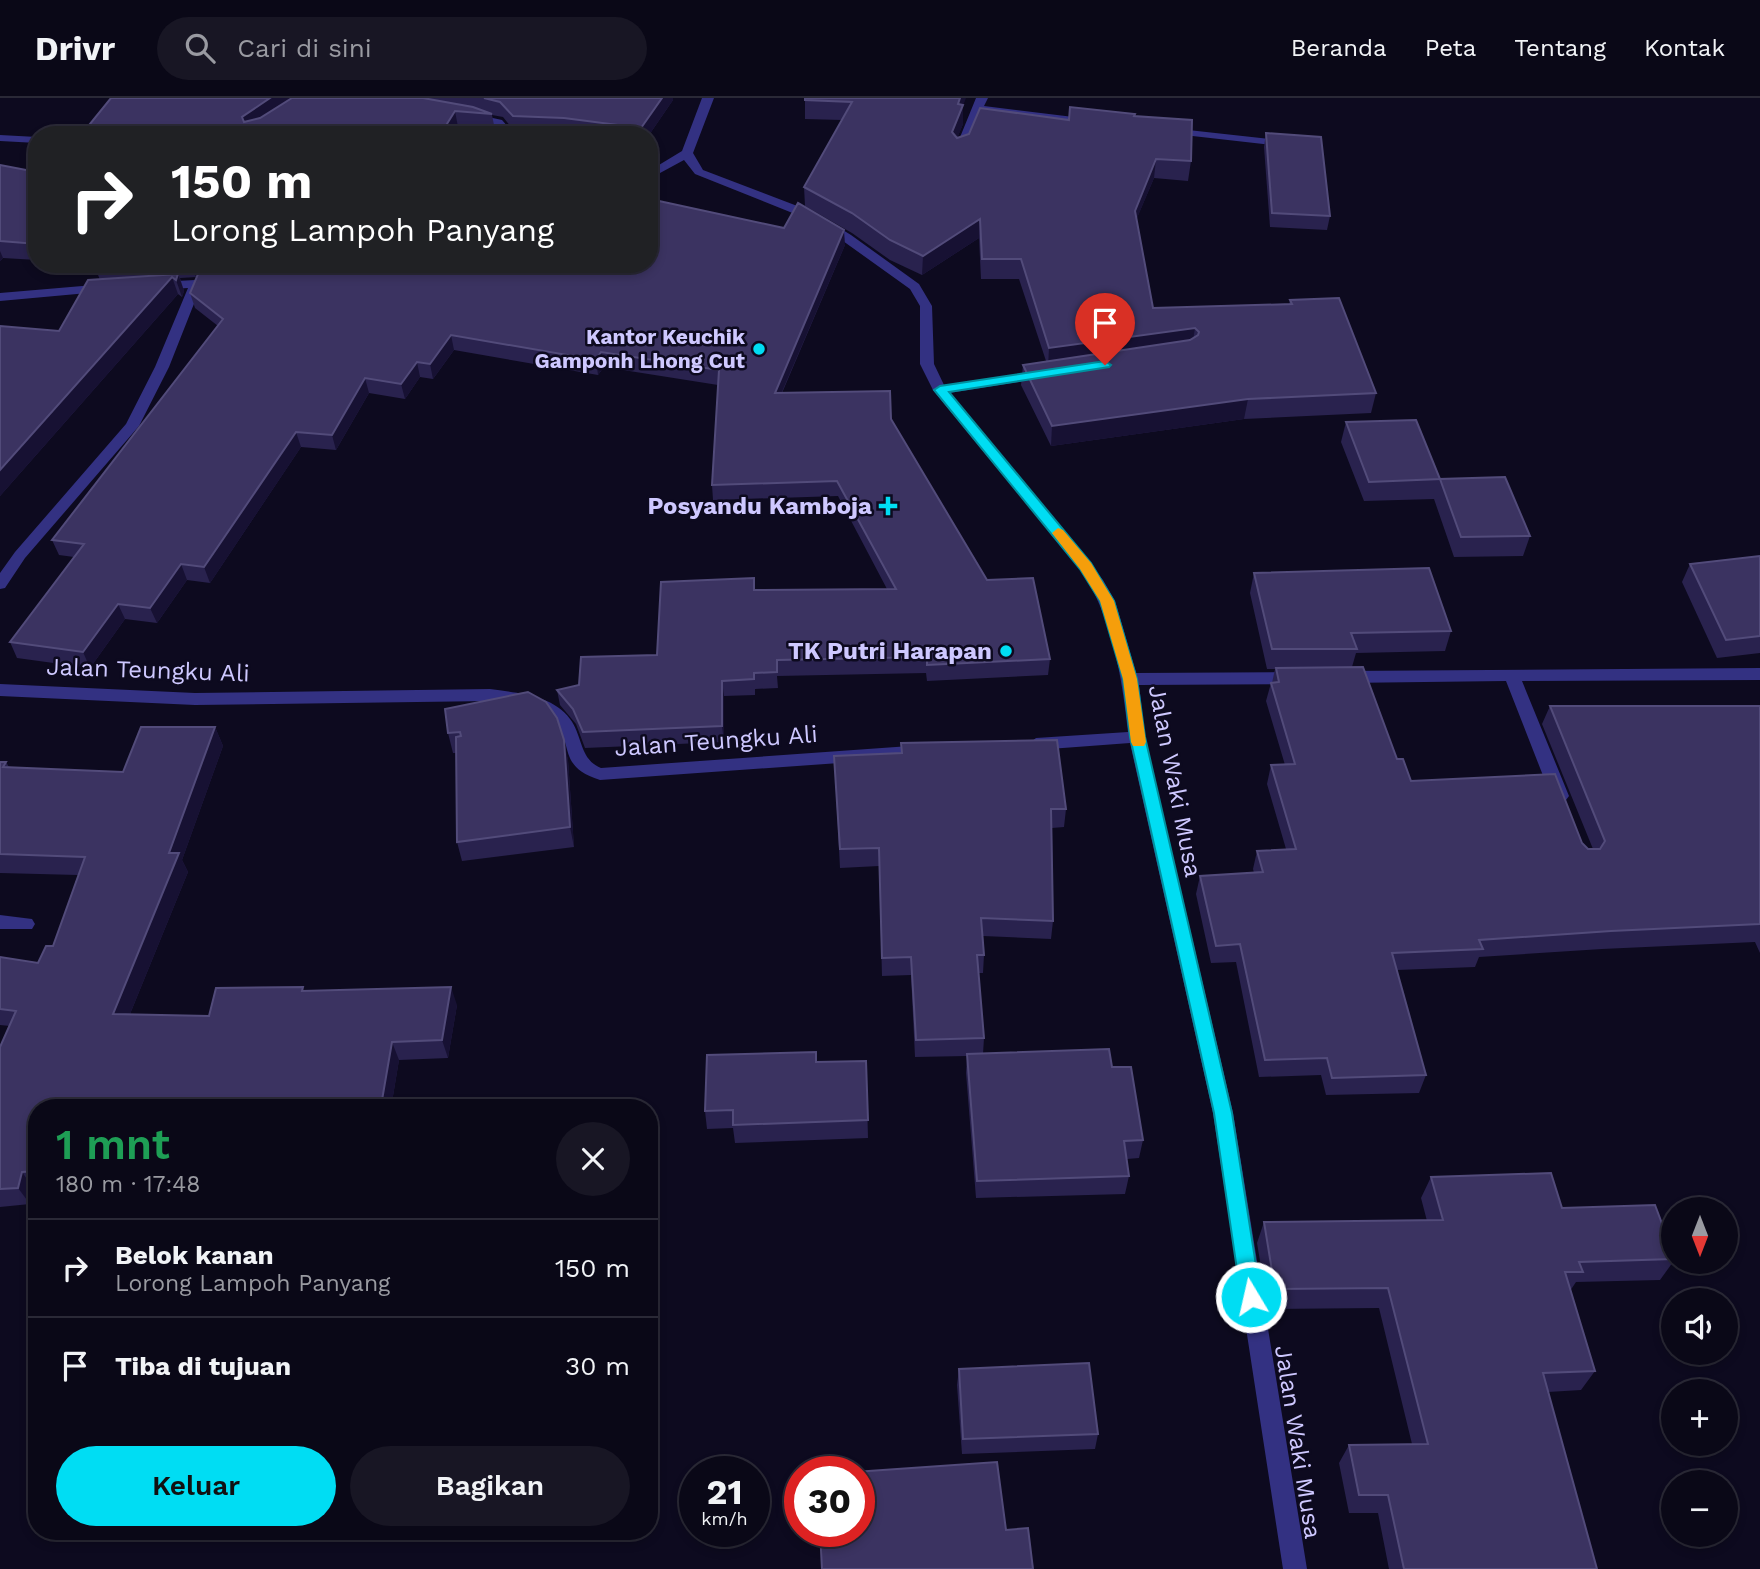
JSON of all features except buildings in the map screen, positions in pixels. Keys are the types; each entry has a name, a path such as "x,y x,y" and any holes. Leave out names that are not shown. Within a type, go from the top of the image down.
{"street":[{"path":"658,171 687,153 708,98"},
{"path":"960,152 980,103 1101,123"},
{"path":"461,114 498,122 501,126"},
{"path":"1154,129 1289,144"},
{"path":"0,138 28,140"},
{"path":"0,148 17,139"},
{"name":"Jalan Waki Musa","path":"687,153 692,165 699,172 809,215 847,237 915,287 926,306 927,364 940,390 1092,575 1107,601 1130,679 1137,737 1223,1113 1295,1569"},
{"path":"145,287 196,284 225,275"},
{"path":"0,584 20,555 132,426 162,366 196,284"},
{"path":"0,297 119,288"},
{"path":"940,390 1064,371"},
{"path":"1130,679 1760,674"},
{"path":"1512,676 1565,811"},
{"name":"Jalan Teungku Ali","path":"0,690 195,699 490,695 539,705 558,716 566,726 578,762 590,772 600,774 936,750"},
{"path":"1016,745 1137,737"},
{"path":"0,922 26,925"}],"slow traffic":[{"path":"1058,533 1086,566 1107,601 1130,679 1138,742"}],"place":[{"name":"Kantor Keuchik Gamponh Lhong Cut","path":"759,349"},
{"name":"Posyandu Kamboja","path":"888,506"},
{"name":"TK Putri Harapan","path":"1006,651"}],"route":[{"path":"1105,365 940,390 1086,566 1107,601 1130,679 1137,737 1223,1113 1251,1297"}]}
